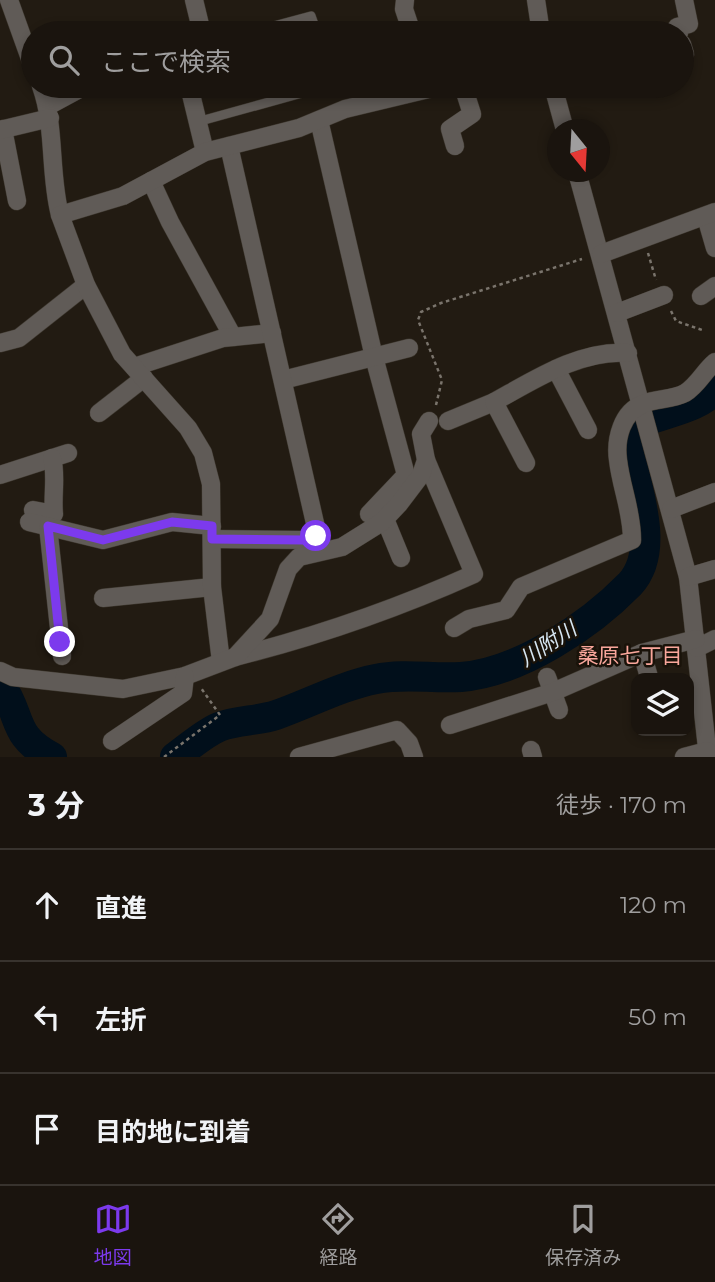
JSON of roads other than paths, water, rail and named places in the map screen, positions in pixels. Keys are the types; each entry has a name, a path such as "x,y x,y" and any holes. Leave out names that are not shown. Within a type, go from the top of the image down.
{"street":[{"path":"9,0 21,34"},
{"path":"194,0 199,21"},
{"path":"405,0 404,9 408,21"},
{"path":"536,0 539,21"},
{"path":"684,0 688,21"},
{"path":"45,98 49,112 56,199 86,285 122,354 188,428 203,453 211,484 212,587 228,660"},
{"path":"17,201 1,130 49,112 68,98"},
{"path":"192,98 205,152"},
{"path":"60,215 123,196 205,152 299,128 345,110 391,98"},
{"path":"455,146 450,129 471,114 466,98"},
{"path":"556,98 562,119"},
{"path":"319,120 374,357 406,475 377,516"},
{"path":"0,475 60,456 51,491 54,514 31,516 48,526 103,540 172,522 212,532 305,540 316,536 317,526 229,146"},
{"path":"151,181 170,222 233,337"},
{"path":"580,182 688,577 709,747 684,757"},
{"path":"601,254 710,214 715,248"},
{"path":"0,343 19,338 86,285"},
{"path":"617,313 664,295"},
{"path":"99,413 139,373 233,337 272,333"},
{"path":"283,380 409,348"},
{"path":"449,421 494,402 556,369 611,351 628,352"},
{"path":"454,628 469,619 506,610 521,587 632,540 629,504 617,459 617,443 628,415 642,404 681,395 694,387 715,362"},
{"path":"556,369 588,430"},
{"path":"494,402 526,463"},
{"path":"0,671 13,677 122,689 188,675 228,660 386,612 474,574 426,460 421,434 429,421"},
{"path":"228,660 270,620 288,569 299,557 342,547 421,475 426,460"},
{"path":"671,509 715,492"},
{"path":"377,516 401,558"},
{"path":"48,526 55,647"},
{"path":"688,577 715,569"},
{"path":"103,598 212,587"},
{"path":"450,726 550,684 642,653 715,639"},
{"path":"642,653 648,673"},
{"path":"112,741 183,693 188,675"},
{"path":"550,684 559,710"},
{"path":"299,757 350,750 397,730 409,743 414,757"}],"lane":[{"path":"292,21 311,16 313,21"},
{"path":"197,122 284,98"}],"waterway":[{"name":"川附川","path":"175,757 219,727 276,715 338,690 376,679 397,676 461,677 484,673 530,656 574,631 630,584 643,559 645,530 641,499 628,449 629,435 643,423 694,404 715,389"},
{"name":"川附川","path":"0,684 23,733 29,741 52,757"}],"district":[{"name":"桑原七丁目","path":"630,656"}]}
